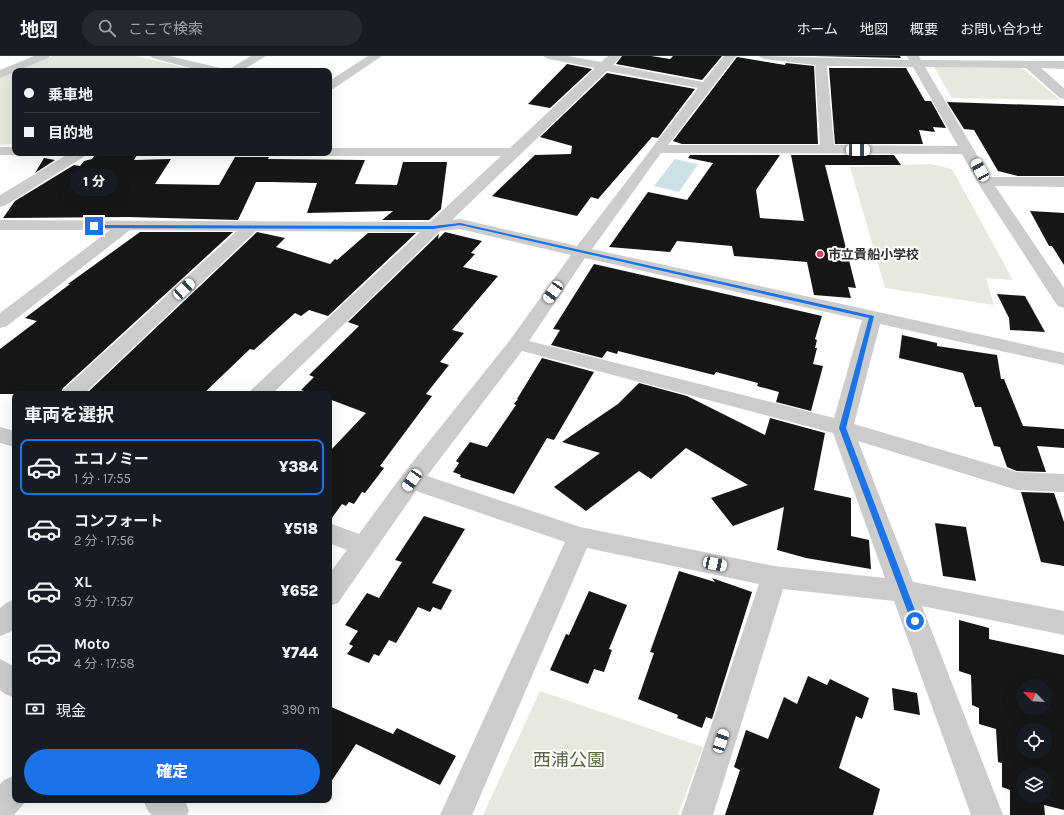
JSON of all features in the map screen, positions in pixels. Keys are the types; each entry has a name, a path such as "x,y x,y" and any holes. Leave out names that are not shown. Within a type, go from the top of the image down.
{"street":[{"path":"15,68 44,56"},
{"path":"156,56 204,68"},
{"path":"238,68 260,56"},
{"path":"332,84 376,56"},
{"path":"549,56 706,86"},
{"path":"262,391 433,227 615,56"},
{"path":"332,591 412,480 517,344 581,252 657,149 730,56"},
{"path":"764,56 800,61 821,62 915,59 1030,65 1064,65"},
{"path":"915,59 985,181 1064,302"},
{"path":"821,62 827,150"},
{"path":"1030,65 1064,95"},
{"path":"0,74 12,69"},
{"path":"657,149 968,150"},
{"path":"0,151 12,151"},
{"path":"332,152 513,152"},
{"path":"0,202 75,156"},
{"path":"985,181 1064,182"},
{"path":"0,225 433,227 460,224 1064,359"},
{"path":"0,322 126,226"},
{"path":"74,391 251,227"},
{"path":"872,317 842,428 988,815"},
{"path":"517,344 842,428 1017,481 1064,483"},
{"path":"0,435 12,438"},
{"path":"412,480 580,536 774,577 904,591 1064,623"},
{"path":"332,534 365,546"},
{"path":"456,815 580,536"},
{"path":"697,815 774,577"},
{"path":"0,624 12,614"},
{"path":"0,672 12,682"},
{"path":"0,807 12,794"}],"green space":[{"path":"52,56 137,56 187,68 24,68"},
{"path":"934,67 1022,68 1060,100 952,98"},
{"path":"12,73 12,144 0,145 0,78"},
{"path":"931,164 952,169 1013,280 986,278 994,305 885,288 850,167"},
{"name":"西浦公園","path":"540,691 703,747 678,815 483,815"}],"shaded area":[{"path":"675,159 698,164 679,192 654,186"}],"building":[{"path":"622,56 651,56 670,59 673,56 722,56 702,80 616,64"},
{"path":"815,56 900,56 901,58"},
{"path":"737,57 785,65 786,63 814,66 818,144 682,144 673,141"},
{"path":"567,64 592,69 550,108 528,104"},
{"path":"829,68 906,68 925,101 931,101 946,128 933,127 935,132 919,130 923,144 835,144"},
{"path":"607,73 695,89 658,138 652,137 598,199 591,197 577,216 492,196 535,155 571,154 572,146 540,137"},
{"path":"947,102 1064,106 1064,176 1018,176 998,171 974,130 964,129"},
{"path":"690,155 780,155 756,190 760,218 804,221 791,155 894,155 901,165 825,165 856,288 848,287 851,298 814,295 807,262 734,256 732,246 677,241 670,252 609,247 648,192 687,200 713,163 688,158"},
{"path":"94,156 136,156 134,160 171,159 155,184 219,185 235,157 269,157 268,159 365,160 355,184 397,185 403,162 447,162 441,209 429,220 382,220 393,211 307,213 317,183 271,182 256,182 238,220 128,217 3,218 15,201 74,165 80,166 84,161 92,159"},
{"path":"44,158 55,160 35,173"},
{"path":"1030,211 1064,213 1064,265 1052,246 1049,246"},
{"path":"140,232 233,232 62,391 12,391 12,394 0,394 0,349 37,321 25,318 70,284 68,284"},
{"path":"257,232 285,238 276,247 330,264 335,259 337,260 368,233 416,233 328,316 309,310 301,316 295,313 254,350 250,349 206,391 89,391"},
{"path":"445,232 482,241 471,253 475,254 463,267 498,276 452,330 464,333 440,362 449,365 426,394 432,396 380,466 384,468 365,493 362,492 354,504 349,502 346,506 342,504 332,518 332,449 366,413 332,400 332,391 301,390 314,377 309,375 359,326 348,322 439,234 438,239"},
{"path":"594,264 822,316 815,339 817,340 815,348 817,348 813,364 823,366 811,411 776,402 779,392 757,386 758,383 716,372 714,375 618,351 617,354 607,351 602,358 551,345 560,330 553,329"},
{"path":"997,294 1025,296 1045,332 1010,330 1009,318"},
{"path":"902,335 937,343 937,346 997,355 1001,379 1004,379 1023,426 1064,429 1064,448 1037,446 1046,472 1017,471 1007,467 1000,447 994,446 981,407 975,407 963,373 899,358"},
{"path":"542,358 594,372 554,440 547,438 514,494 460,477 461,475 453,472 459,463 456,461 470,442 487,447 516,405 514,404"},
{"path":"639,383 687,396 765,435 770,418 825,433 814,490 851,498 851,536 869,540 871,569 806,558 777,550 784,507 733,526 711,498 748,485 686,448 651,479 639,471 586,511 554,487 600,453 562,442 618,404"},
{"path":"1021,492 1054,493 1064,522 1064,566 1041,562"},
{"path":"424,516 465,529 432,583 452,590 441,610 433,607 430,612 418,607 396,643 389,640 379,656 374,654 369,663 347,654 353,646 349,644 358,631 345,625 367,593 379,598 402,562 395,560"},
{"path":"935,523 966,527 976,581 943,576"},
{"path":"679,571 715,582 712,578 752,592 712,719 706,717 702,728 677,718 678,715 638,699 654,653 650,652"},
{"path":"589,591 627,605 609,649 612,650 604,672 594,669 588,684 550,670 566,634 569,635"},
{"path":"959,620 989,628 989,639 1064,655 1064,810 1044,805 1045,815 1010,815 1010,790 1002,787 1002,763 998,762 996,729 979,724 979,708 972,705 971,675 959,671"},
{"path":"808,676 827,685 830,679 869,698 862,719 856,716 839,768 880,789 873,815 725,815 740,770 734,767 746,730 768,739 784,697 797,704"},
{"path":"892,688 917,693 920,715 894,710"},
{"path":"332,707 393,734 397,728 456,756 440,785 356,744 332,780"}],"place":[{"name":"市立貴船小学校","path":"820,254"}],"route":[{"path":"94,226 433,227 460,224 872,317 842,428 915,621"}]}
